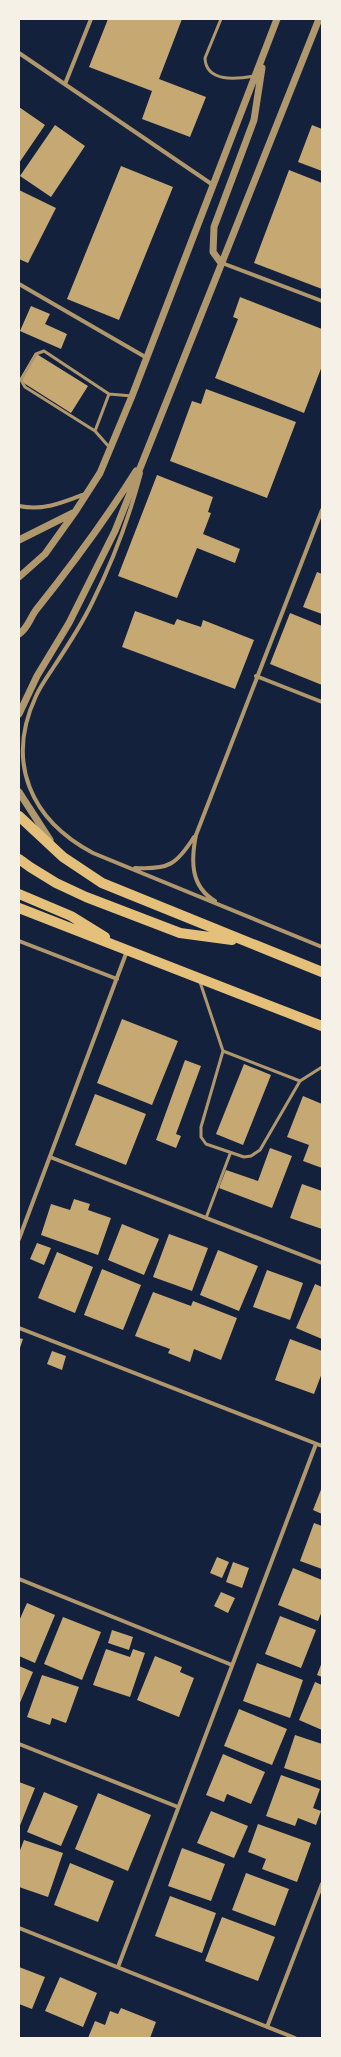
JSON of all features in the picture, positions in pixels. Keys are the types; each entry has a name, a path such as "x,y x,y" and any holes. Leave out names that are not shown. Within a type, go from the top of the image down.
{"main road":[{"path":"19,816 63,857 102,883 322,972"},
{"path":"19,859 56,883 86,897 180,933 248,942"},
{"path":"19,894 71,916 127,950"},
{"path":"19,908 322,1026"}],"street":[{"path":"65,84 91,19"},
{"path":"19,577 45,554 75,512 100,473 147,358 277,19"},
{"path":"19,714 37,676 69,623 101,562 115,531 319,19"},
{"path":"19,53 214,185"},
{"path":"264,54 254,120 214,227 213,252 221,263 322,302"},
{"path":"19,284 147,358"},
{"path":"19,634 25,630 34,612 61,578 146,456"},
{"path":"146,456 130,515 92,602 78,629 36,695 26,726 22,750 24,768 34,799 59,831 75,843 93,853 322,946"},
{"path":"19,506 32,508 49,507 87,494"},
{"path":"227,908 202,890 196,880 192,855 196,835 256,676 322,510"},
{"path":"19,540 32,536 75,512"},
{"path":"256,676 322,702"},
{"path":"19,792 41,829 63,857"},
{"path":"131,868 156,868 173,863 182,856 196,835"},
{"path":"19,941 117,979"},
{"path":"19,1239 127,950"},
{"path":"50,1157 322,1263"},
{"path":"19,1328 322,1446"},
{"path":"118,1967 316,1444"},
{"path":"19,1580 232,1665"},
{"path":"19,1744 178,1807"},
{"path":"267,2027 322,1884"},
{"path":"19,1928 295,2038"}],"lane":[{"path":"221,19 205,58 205,65 209,70 227,79 256,75"},
{"path":"111,449 95,431 25,387 21,380 36,354 44,351 109,394 132,396"},
{"path":"95,431 109,394"},
{"path":"199,978 223,1051 201,1127 201,1137 206,1144 230,1154 244,1157 251,1156 260,1150 300,1081 322,1067"},
{"path":"223,1051 300,1081"},
{"path":"206,1218 230,1154"}],"building":[{"path":"108,19 182,19 159,79 206,97 190,137 142,119 152,91 89,67"},
{"path":"19,107 45,125 19,163"},
{"path":"55,125 85,146 51,197 20,176"},
{"path":"312,125 322,129 322,171 298,162"},
{"path":"121,166 173,187 119,320 67,299"},
{"path":"289,170 322,183 322,289 254,263"},
{"path":"19,190 56,208 28,263 19,259"},
{"path":"240,297 322,329 322,366 304,413 215,378 238,319 233,317"},
{"path":"31,306 50,314 45,324 67,334 61,349 20,331"},
{"path":"35,353 88,386 71,413 19,380"},
{"path":"206,389 296,422 267,498 170,461 192,401 201,404"},
{"path":"157,475 213,497 208,512 211,513 203,534 240,549 235,563 197,548 177,598 118,576"},
{"path":"317,572 322,574 322,614 303,607"},
{"path":"135,611 174,625 177,619 201,627 203,620 254,640 235,689 122,647"},
{"path":"290,613 322,626 322,685 270,664"},
{"path":"122,1019 178,1041 152,1105 97,1083"},
{"path":"185,1060 201,1066 176,1134 181,1136 176,1148 156,1140"},
{"path":"244,1064 271,1075 243,1145 216,1134"},
{"path":"95,1094 146,1114 126,1165 75,1145"},
{"path":"303,1096 322,1104 322,1168 303,1161 309,1145 287,1137"},
{"path":"270,1148 292,1156 272,1208 219,1188 226,1170 258,1181"},
{"path":"302,1184 322,1191 322,1229 290,1218"},
{"path":"74,1199 90,1204 88,1210 111,1218 98,1255 41,1235 51,1204 70,1210"},
{"path":"122,1224 159,1239 144,1275 108,1260"},
{"path":"169,1234 208,1248 192,1291 153,1277"},
{"path":"37,1243 51,1248 44,1265 30,1259"},
{"path":"218,1250 258,1266 239,1311 200,1295"},
{"path":"57,1252 93,1267 75,1313 38,1298"},
{"path":"102,1269 141,1285 123,1330 84,1315"},
{"path":"267,1270 303,1283 290,1320 253,1307"},
{"path":"315,1284 322,1287 322,1339 296,1328"},
{"path":"153,1292 191,1306 193,1301 237,1318 221,1360 194,1349 190,1362 168,1353 170,1349 135,1336"},
{"path":"19,1338 23,1339 19,1351"},
{"path":"290,1339 322,1351 322,1373 314,1394 275,1380"},
{"path":"52,1351 66,1356 62,1370 47,1364"},
{"path":"322,1487 322,1514 313,1510"},
{"path":"314,1523 322,1526 322,1569 300,1561"},
{"path":"217,1557 229,1562 222,1578 210,1573"},
{"path":"233,1562 249,1568 242,1588 226,1582"},
{"path":"293,1568 322,1580 322,1611 318,1621 278,1605"},
{"path":"221,1592 235,1598 228,1613 214,1606"},
{"path":"27,1603 55,1615 35,1663 19,1656 19,1621"},
{"path":"280,1616 316,1630 301,1668 265,1654"},
{"path":"63,1617 101,1632 82,1680 44,1664"},
{"path":"112,1630 133,1637 129,1650 108,1643"},
{"path":"106,1649 130,1657 133,1649 145,1653 130,1697 93,1685"},
{"path":"155,1656 182,1667 180,1672 194,1678 179,1717 137,1700"},
{"path":"322,1662 322,1677 317,1675"},
{"path":"257,1663 303,1680 290,1718 243,1701"},
{"path":"19,1666 33,1672 19,1705"},
{"path":"42,1675 79,1687 66,1723 52,1718 50,1725 27,1717"},
{"path":"315,1682 322,1685 322,1730 299,1720"},
{"path":"239,1709 287,1729 272,1765 224,1746"},
{"path":"295,1735 322,1744 322,1781 284,1768"},
{"path":"223,1754 265,1772 251,1804 227,1794 224,1802 206,1795"},
{"path":"281,1775 320,1789 313,1808 321,1811 316,1825 298,1818 295,1826 266,1816"},
{"path":"19,1782 35,1788 19,1828"},
{"path":"44,1792 78,1806 61,1846 27,1832"},
{"path":"98,1793 151,1815 128,1871 75,1849"},
{"path":"211,1811 248,1826 234,1858 197,1843"},
{"path":"258,1824 311,1843 297,1882 262,1869 266,1859 248,1852"},
{"path":"24,1840 63,1853 48,1897 19,1887 19,1853"},
{"path":"182,1848 225,1864 211,1901 168,1886"},
{"path":"70,1863 114,1881 98,1922 54,1905"},
{"path":"246,1873 289,1889 275,1926 232,1910"},
{"path":"170,1896 216,1913 202,1953 155,1936"},
{"path":"222,1917 275,1937 258,1981 205,1961"},
{"path":"19,1967 45,1977 32,2009 19,2004"},
{"path":"60,1977 97,1993 83,2027 45,2011"},
{"path":"121,2008 156,2022 150,2038 88,2038 95,2021 105,2025 110,2011 118,2014"}]}
